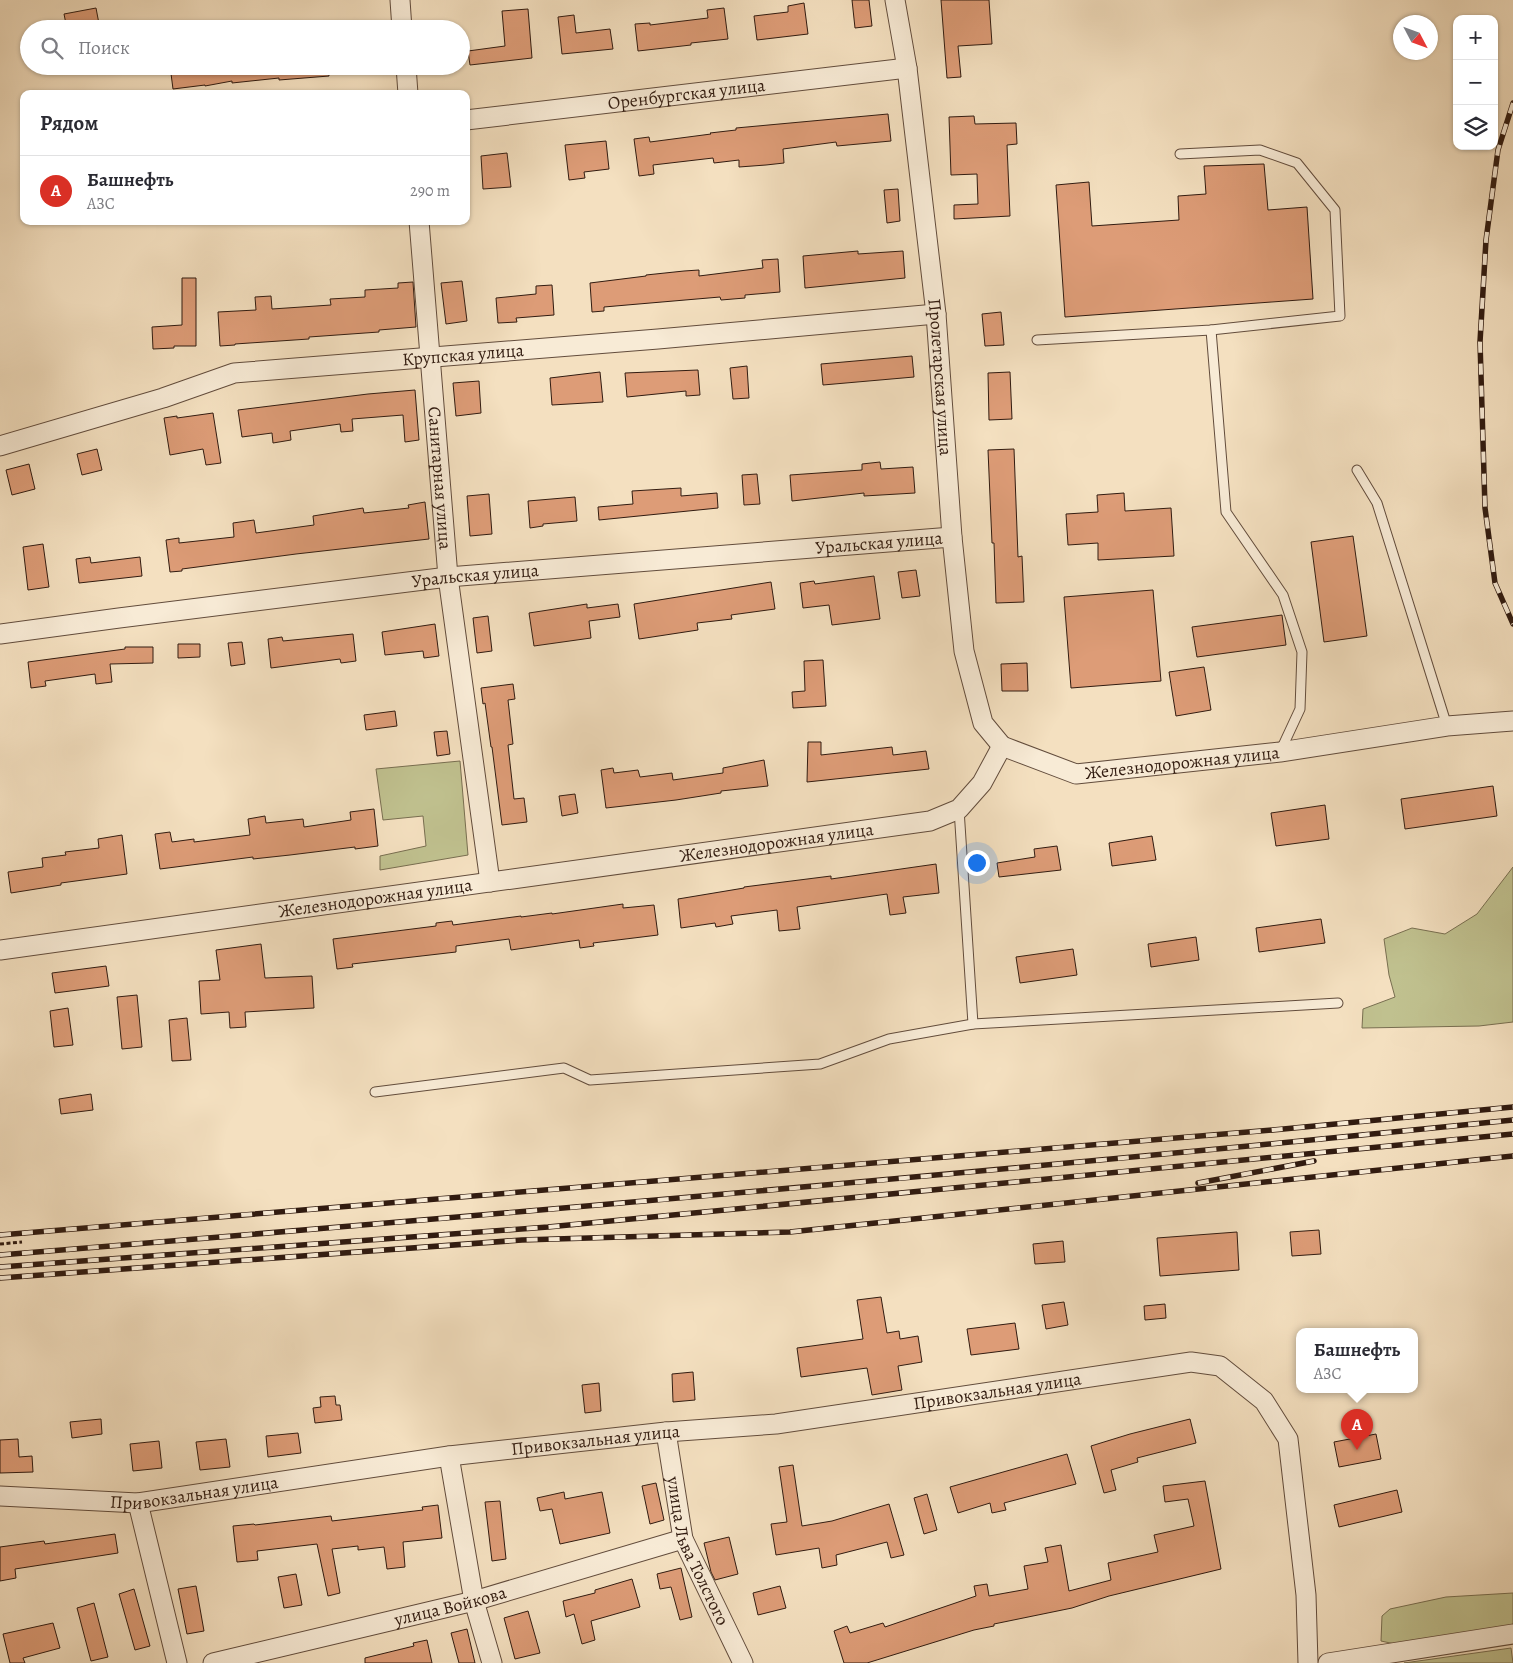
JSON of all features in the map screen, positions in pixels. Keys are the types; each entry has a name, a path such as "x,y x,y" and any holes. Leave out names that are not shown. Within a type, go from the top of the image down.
{"street":[{"path":"400,0 401,20"},
{"name":"Пролетарская улица","path":"895,0 907,68 936,314 952,536 964,651 983,723 1002,746"},
{"name":"Оренбургская улица","path":"470,120 907,68"},
{"path":"407,75 408,90"},
{"name":"Санитарная улица","path":"419,225 448,578 490,882"},
{"name":"Крупская улица","path":"0,446 163,398 234,373 658,339 936,314"},
{"name":"Уральская улица","path":"0,634 448,578 952,536"},
{"name":"Железнодорожная улица","path":"0,950 930,821 960,808 982,783 1002,746 1076,774 1280,752 1447,726 1513,721"},
{"name":"Привокзальная улица","path":"0,1496 138,1503 449,1456 666,1432 776,1424 1191,1362 1220,1366 1264,1401 1288,1439 1306,1595 1308,1663"},
{"name":"улица Льва Толстого","path":"666,1432 683,1539 743,1663"},
{"path":"449,1456 474,1601 492,1663"},
{"path":"138,1503 177,1663"},
{"name":"улица Войкова","path":"213,1663 474,1601 683,1539"},
{"path":"1328,1663 1513,1634"}],"lane":[{"path":"1037,340 1211,330 1340,316 1335,210 1297,163 1260,150 1180,154"},
{"path":"1211,330 1226,512 1283,595 1302,652 1300,710 1280,752"},
{"path":"1356,470 1377,503 1447,726"},
{"path":"960,808 973,1024"},
{"path":"375,1092 564,1068 590,1080 820,1064 889,1039 973,1024 1338,1003"}],"path":[{"path":"0,1244 22,1242"}],"green space":[{"path":"460,761 468,855 380,870 380,856 426,846 423,816 383,820 376,769"},
{"path":"1513,867 1513,1022 1479,1026 1362,1028 1363,1009 1395,997 1389,975 1384,939 1412,928 1445,934 1477,914"},
{"path":"1513,1593 1513,1627 1404,1646 1381,1641 1382,1616 1390,1609 1446,1597"},
{"path":"1511,1648 1513,1663 1404,1663"}],"building":[{"path":"852,0 869,0 872,26 855,28"},
{"path":"941,0 989,0 992,44 958,46 961,77 947,78"},
{"path":"804,3 808,34 757,40 754,16 788,12 788,6"},
{"path":"96,8 98,20 65,20 64,14"},
{"path":"724,8 728,39 638,51 635,24 650,23 650,25 708,18 707,10"},
{"path":"528,9 532,58 470,65 470,51 505,46 502,11"},
{"path":"574,15 576,33 610,29 613,49 562,54 558,17"},
{"path":"171,75 329,76 279,80 279,78 232,83 232,81 173,89"},
{"path":"888,114 891,141 837,146 836,142 783,149 784,163 766,165 739,167 739,160 714,163 713,158 653,165 654,174 639,176 634,139 649,137 650,142 736,130 736,128"},
{"path":"974,116 975,124 1016,123 1017,144 1007,145 1010,216 954,219 954,205 978,204 977,174 951,175 949,117"},
{"path":"606,141 609,169 584,172 585,178 569,180 565,145"},
{"path":"507,153 511,187 483,189 481,156"},
{"path":"1264,164 1268,210 1307,207 1313,299 1065,317 1056,185 1089,182 1092,226 1179,220 1178,196 1206,194 1204,166"},
{"path":"898,189 900,221 887,223 884,190"},
{"path":"858,251 858,254 903,251 905,278 805,288 803,256"},
{"path":"778,259 780,292 745,295 745,298 721,300 720,297 604,307 604,311 592,312 590,283 684,271 699,270 699,276 763,268 762,260"},
{"path":"182,278 196,278 196,346 174,346 174,348 153,349 152,327 182,325"},
{"path":"462,281 467,321 446,324 441,283"},
{"path":"413,282 416,327 379,330 379,332 309,337 309,339 220,346 218,312 256,310 255,297 271,296 272,309 331,305 330,299 365,297 365,290 398,288 398,283"},
{"path":"552,285 554,315 516,318 517,322 498,323 496,298 536,294 536,286"},
{"path":"1001,312 1004,345 985,346 982,314"},
{"path":"912,356 914,377 823,385 821,364"},
{"path":"747,366 749,398 733,399 730,368"},
{"path":"698,370 700,395 686,396 686,391 627,397 625,373"},
{"path":"600,372 603,402 552,405 550,378"},
{"path":"1010,372 1012,419 989,420 988,373"},
{"path":"479,381 481,413 456,416 453,383"},
{"path":"415,390 419,440 405,442 403,415 352,419 353,431 341,432 340,424 290,431 291,440 273,443 272,433 242,437 238,410"},
{"path":"213,413 221,463 206,465 203,449 170,455 164,418"},
{"path":"97,449 102,470 82,475 77,454"},
{"path":"1014,449 1018,557 1022,556 1024,602 996,603 988,450"},
{"path":"880,462 881,469 913,467 915,493 864,496 864,493 792,501 790,475 862,470 862,464"},
{"path":"29,464 35,489 12,495 6,470"},
{"path":"757,474 760,504 744,505 742,475"},
{"path":"681,488 681,496 717,493 718,508 599,520 598,507 633,504 632,491"},
{"path":"1124,493 1125,511 1171,508 1174,556 1098,560 1098,543 1068,545 1066,514 1098,512 1097,495"},
{"path":"489,494 492,534 470,536 467,496"},
{"path":"575,497 577,521 543,524 543,526 530,528 528,501"},
{"path":"425,502 429,539 296,554 170,572 166,540 179,538 179,543 234,537 233,523 254,520 256,533 314,525 313,516 363,508 364,513 409,508 408,505"},
{"path":"1353,536 1367,636 1324,642 1311,542"},
{"path":"43,544 49,587 28,590 23,547"},
{"path":"90,557 91,563 140,557 142,576 79,583 76,559"},
{"path":"916,570 920,596 902,598 898,572"},
{"path":"874,576 880,619 832,625 829,605 803,608 800,583 814,581 815,584"},
{"path":"771,582 775,609 731,615 732,619 697,623 698,630 639,639 634,604"},
{"path":"1153,590 1161,681 1071,688 1064,597"},
{"path":"587,604 587,608 618,604 620,617 589,621 591,638 534,646 529,613"},
{"path":"1282,615 1286,645 1197,657 1192,627"},
{"path":"488,616 492,651 477,653 473,618"},
{"path":"435,624 439,656 424,658 423,651 385,655 382,632"},
{"path":"353,634 356,661 341,663 340,659 271,668 268,639 282,637 283,641"},
{"path":"242,642 245,664 231,666 228,643"},
{"path":"178,644 200,644 200,657 178,658"},
{"path":"125,647 153,647 153,663 110,664 112,682 96,684 95,674 45,681 46,686 31,688 28,662 125,649"},
{"path":"823,660 826,706 793,708 792,692 805,691 804,661"},
{"path":"1027,663 1028,691 1002,691 1001,664"},
{"path":"1204,667 1211,710 1176,716 1169,672"},
{"path":"513,684 515,699 508,700 513,744 508,745 514,799 524,798 527,822 502,825 492,747 481,688"},
{"path":"395,711 397,726 366,730 364,715"},
{"path":"447,731 450,754 437,756 434,732"},
{"path":"808,742 821,742 821,755 892,747 893,755 926,751 929,769 807,782"},
{"path":"764,760 768,786 606,808 601,770 613,768 614,773 638,770 640,777 672,773 673,780 723,773 723,768"},
{"path":"1493,786 1497,816 1405,829 1401,799"},
{"path":"575,794 578,813 562,816 559,796"},
{"path":"1325,805 1329,839 1276,846 1271,813"},
{"path":"374,809 378,846 253,859 253,857 160,869 155,834 170,832 172,842 194,839 194,842 250,835 248,819 265,816 266,823 303,819 304,827 351,820 350,812"},
{"path":"122,835 127,874 61,883 61,885 11,893 8,872 43,867 42,858 66,855 65,852 99,848 98,839"},
{"path":"1152,836 1156,860 1112,866 1109,843"},
{"path":"1057,846 1061,870 999,877 997,863 1035,857 1034,849"},
{"path":"936,864 939,893 903,897 906,913 890,915 887,894 797,907 800,929 779,931 777,910 731,916 733,924 716,927 715,923 681,928 678,899 744,887 831,876 831,879"},
{"path":"623,904 623,908 654,905 658,935 593,943 594,946 580,948 579,940 511,950 509,939 456,946 456,952 352,964 353,967 337,969 333,939 436,926 436,923 452,921 453,925"},
{"path":"1321,919 1325,943 1259,952 1256,928"},
{"path":"1196,937 1199,960 1151,967 1148,944"},
{"path":"261,944 265,978 312,976 314,1008 245,1012 246,1027 230,1028 229,1012 201,1014 199,981 220,980 216,950"},
{"path":"1073,949 1077,975 1020,983 1016,957"},
{"path":"106,966 109,986 55,993 52,973"},
{"path":"137,995 142,1047 122,1049 117,997"},
{"path":"68,1008 73,1045 54,1047 50,1011"},
{"path":"187,1018 191,1060 172,1061 169,1020"},
{"path":"91,1094 93,1110 61,1114 59,1099"},
{"path":"1319,1230 1321,1254 1292,1256 1290,1232"},
{"path":"1237,1232 1239,1270 1160,1276 1157,1238"},
{"path":"1063,1241 1065,1262 1035,1264 1033,1244"},
{"path":"881,1297 887,1333 899,1331 900,1339 918,1336 922,1362 898,1366 902,1390 872,1395 867,1368 801,1377 797,1348 863,1339 857,1300"},
{"path":"1064,1302 1068,1325 1046,1329 1042,1305"},
{"path":"1165,1304 1166,1318 1145,1320 1144,1306"},
{"path":"1015,1323 1019,1349 971,1355 967,1329"},
{"path":"693,1372 695,1400 673,1402 672,1374"},
{"path":"599,1383 601,1411 585,1413 582,1385"},
{"path":"335,1396 336,1405 340,1405 342,1420 315,1423 313,1408 321,1407 320,1397"},
{"path":"101,1419 102,1434 72,1438 70,1422"},
{"path":"1190,1419 1196,1443 1137,1458 1138,1462 1111,1470 1116,1490 1104,1493 1091,1446"},
{"path":"298,1433 301,1453 268,1457 266,1436"},
{"path":"1376,1434 1381,1459 1339,1467 1334,1442"},
{"path":"18,1439 19,1457 32,1456 33,1472 0,1473 0,1440"},
{"path":"226,1439 230,1467 200,1470 196,1442"},
{"path":"159,1441 162,1468 133,1471 130,1444"},
{"path":"1067,1454 1076,1484 1004,1503 1006,1510 992,1513 990,1503 958,1513 950,1487"},
{"path":"793,1465 802,1526 832,1521 889,1504 904,1555 891,1558 887,1542 836,1555 837,1565 822,1568 819,1548 776,1555 771,1524 787,1522 779,1467"},
{"path":"1205,1481 1221,1569 1109,1596 1072,1608 994,1624 994,1626 974,1630 867,1663 844,1663 834,1631 847,1626 850,1633 883,1623 885,1627 976,1596 974,1586 987,1584 989,1596 1028,1589 1024,1566 1048,1562 1045,1548 1061,1545 1069,1591 1111,1580 1108,1563 1158,1552 1154,1535 1194,1526 1188,1499 1165,1502 1163,1486"},
{"path":"656,1483 664,1520 650,1524 642,1486"},
{"path":"1397,1490 1402,1512 1339,1527 1334,1505"},
{"path":"564,1492 565,1499 602,1492 610,1533 560,1544 552,1509 540,1511 537,1498"},
{"path":"927,1494 937,1530 924,1534 914,1498"},
{"path":"500,1501 506,1559 492,1561 485,1502"},
{"path":"438,1505 442,1538 403,1542 405,1567 387,1569 384,1547 358,1550 358,1546 332,1549 340,1593 328,1596 317,1544 257,1551 258,1560 237,1562 233,1526 331,1516 332,1521 423,1510 422,1507"},
{"path":"115,1534 118,1553 15,1569 16,1578 0,1581 0,1547 44,1541 45,1544"},
{"path":"729,1537 738,1574 715,1580 711,1572 704,1543"},
{"path":"681,1568 692,1617 680,1620 671,1587 660,1589 657,1574"},
{"path":"296,1574 302,1605 284,1608 278,1577"},
{"path":"632,1579 640,1607 591,1621 595,1640 582,1644 574,1614 566,1617 563,1601 595,1593 595,1590"},
{"path":"196,1586 204,1631 187,1634 178,1589"},
{"path":"780,1586 786,1608 758,1615 753,1593"},
{"path":"134,1589 150,1646 135,1650 119,1594"},
{"path":"94,1603 108,1657 91,1661 77,1608"},
{"path":"528,1611 540,1653 515,1659 504,1618"},
{"path":"53,1623 60,1648 23,1658 25,1663 10,1663 3,1634"},
{"path":"467,1629 475,1663 459,1663 451,1633"},
{"path":"427,1640 432,1663 365,1663 365,1658 414,1646 413,1643"}],"railway":[{"path":"1513,103 1498,150 1486,240 1480,342 1485,508 1495,583 1513,624"},
{"path":"0,1235 1273,1130 1513,1107"},
{"path":"0,1255 757,1191 1513,1120"},
{"path":"0,1267 548,1227 1513,1134"},
{"path":"0,1278 522,1240 790,1232 1513,1156"},
{"path":"1198,1183 1314,1161"}],"place":[{"name":"Башнефть","path":"1357,1450"}]}
